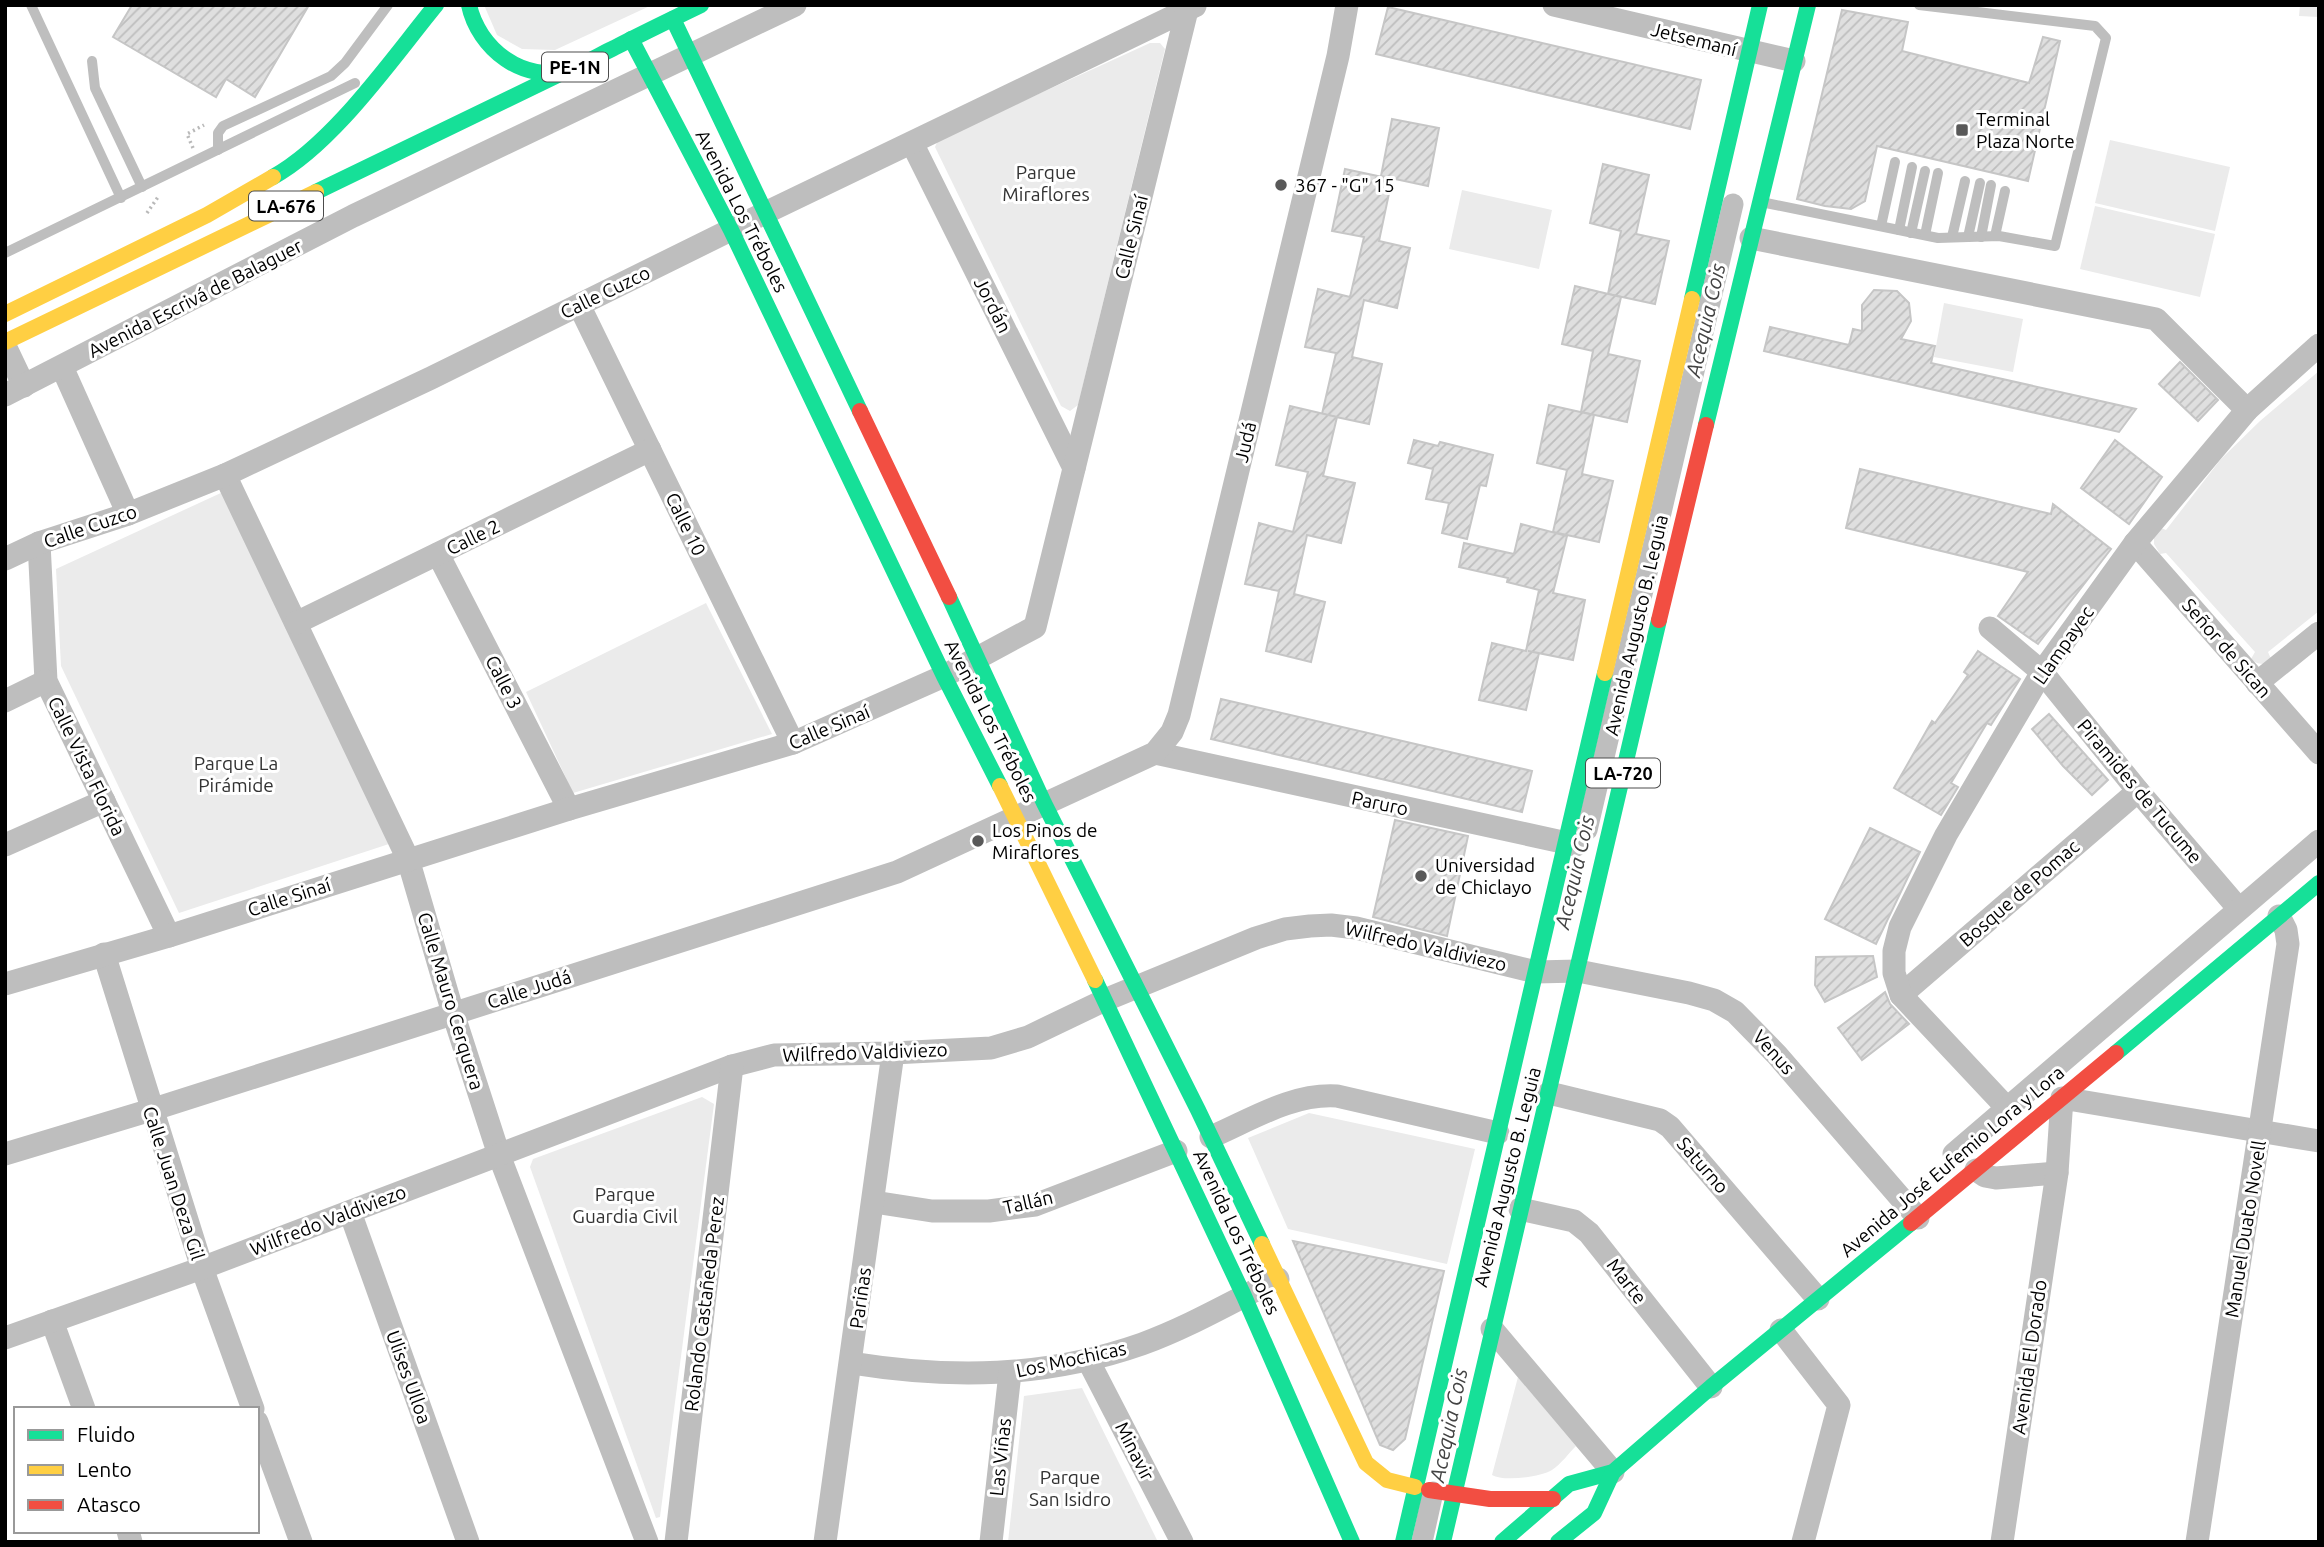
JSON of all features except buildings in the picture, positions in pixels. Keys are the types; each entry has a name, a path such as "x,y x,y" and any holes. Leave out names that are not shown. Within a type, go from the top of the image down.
{"main road":[{"name":"LA-676","path":"5,314 207,215 281,173 343,118 436,5"},
{"name":"PE-1N","path":"469,5 472,20 487,45 510,63 538,72 568,70 701,5"},
{"name":"Avenida Augusto B. Leguia","path":"1403,1542 1722,193 1748,52 1760,5"},
{"name":"Avenida Augusto B. Leguia","path":"1443,1542 1451,1495 1549,1093 1603,851 1751,238 1754,201 1808,5"},
{"name":"Avenida Los Tréboles","path":"673,19 767,212 1044,803 1211,1137 1366,1463 1387,1480 1451,1495 1508,1501 1553,1499"},
{"name":"Avenida Los Tréboles","path":"631,39 731,230 944,676 1105,1000 1244,1296 1352,1542"},
{"name":"LA-676","path":"5,344 568,70"},
{"name":"Avenida José Eufemio Lora y Lora","path":"1558,1542 1594,1513 1613,1472 1711,1387 2319,883"},
{"name":"Avenida José Eufemio Lora y Lora","path":"1502,1542 1569,1484 1613,1472"}],"street":[{"name":"Avenida Escrivá de Balaguer","path":"15,390 354,216 795,5"},
{"name":"Judá","path":"1155,753 1172,732 1179,715 1348,5"},
{"name":"Jetsemaní","path":"1554,5 1794,61"},
{"name":"Calle Cuzco","path":"5,559 38,543 128,514 225,475 1192,8"},
{"name":"Calle Sinaí","path":"5,984 169,936 569,809 793,743 944,676 1035,627 1192,8"},
{"name":"Jordán","path":"912,143 1074,468"},
{"path":"1751,238 2156,319 2247,410"},
{"name":"Calle 10","path":"579,305 793,743"},
{"path":"5,344 15,390"},
{"name":"Llampayec","path":"1901,995 1894,973 1894,951 1900,927 1946,835 2042,672 2135,543 2247,410 2319,345"},
{"path":"62,367 128,514"},
{"name":"Calle 2","path":"296,623 650,450"},
{"name":"Calle Mauro Cerquera","path":"225,475 408,859 453,1013 499,1155 647,1542"},
{"name":"Calle Vista Florida","path":"38,543 46,681 169,936"},
{"name":"Señor de Sican","path":"2135,543 2319,753"},
{"name":"Calle 3","path":"438,554 569,809"},
{"name":"Piramides de Tucume","path":"1990,628 2042,672 2138,791 2239,909"},
{"path":"2257,683 2319,633"},
{"path":"5,701 46,681"},
{"path":"1044,803 1155,753"},
{"name":"Paruro","path":"1155,753 1603,851"},
{"name":"Bosque de Pomac","path":"1901,995 2138,791"},
{"path":"5,845 104,801"},
{"name":"Calle Judá","path":"5,1154 897,872 1044,803"},
{"path":"1954,1154 2319,841"},
{"name":"Manuel Duato Novell","path":"2197,1542 2288,944 2286,930 2279,916"},
{"name":"Wilfredo Valdiviezo","path":"5,1338 202,1268 732,1066 774,1055 893,1054 990,1048 1028,1037 1137,986 1285,929 1331,925 1356,928 1537,972 1577,971"},
{"name":"Calle Juan Deza Gil","path":"104,954 202,1268 252,1407"},
{"name":"Venus","path":"1577,971 1689,993 1714,1000 1735,1012 1777,1055 1918,1218"},
{"path":"1901,995 2007,1108"},
{"name":"Pariñas","path":"825,1542 893,1054"},
{"name":"Rolando Castañeda Perez","path":"676,1542 732,1066"},
{"name":"Saturno","path":"1549,1093 1660,1120 1670,1126 1818,1299"},
{"path":"1211,1137 1301,1098 1319,1095 1336,1096 1498,1133"},
{"path":"2062,1098 2319,1141"},
{"name":"Avenida El Dorado","path":"2002,1542 2057,1173 2062,1098"},
{"name":"Tallán","path":"874,1202 932,1212 989,1211 1035,1205 1176,1151"},
{"path":"1976,1170 1985,1177 1996,1178 2057,1173"},
{"name":"Marte","path":"1520,1209 1574,1221 1589,1233 1711,1387"},
{"name":"Ulises Ulloa","path":"350,1212 468,1542"},
{"name":"Los Mochicas","path":"851,1363 903,1371 956,1374 1010,1373 1088,1360 1194,1322 1278,1279"},
{"path":"52,1321 83,1407"},
{"path":"1492,1329 1613,1472"},
{"path":"1781,1330 1839,1405 1806,1532 1791,1542"},
{"name":"Minavir","path":"1088,1360 1182,1542"},
{"name":"Las Viñas","path":"991,1542 1010,1373"},
{"path":"259,1427 301,1542"}],"lane":[{"path":"31,5 121,198"},
{"path":"218,150 218,132 223,126 331,76 345,63 388,5"},
{"path":"1754,201 1911,233 1952,237 1995,236 2055,246 2106,38 2095,26 1919,5"},
{"path":"92,61 95,88 142,187"},
{"path":"5,253 383,70"},
{"path":"331,76 338,91"},
{"path":"1881,226 1895,162"},
{"path":"1899,230 1912,167"},
{"path":"1911,233 1925,170"},
{"path":"1925,235 1938,173"},
{"path":"1952,237 1965,181"},
{"path":"1968,237 1986,184 1981,237"},
{"path":"1995,236 2005,191"}],"green space":[{"path":"484,5 652,5 555,50 522,49 497,35"},
{"path":"2300,5 2319,5 2319,17 2299,16"},
{"name":"Parque Miraflores","path":"1150,43 1160,43 1165,49 1078,405 1070,411 1061,406 935,147 938,140"},
{"path":"2110,140 2230,167 2215,231 2095,203"},
{"path":"1462,190 1552,210 1539,269 1449,249"},
{"path":"2095,206 2215,234 2200,297 2080,269"},
{"path":"1944,303 2023,319 2013,372 1934,357"},
{"path":"2319,371 2319,611 2268,652 2271,659 2265,664 2259,663 2251,659 2255,652 2166,553 2160,554 2154,544 2154,537 2161,528 2166,530 2221,459 2260,421"},
{"name":"Parque La Pirámide","path":"223,492 392,843 179,913 61,666 56,569"},
{"path":"706,603 772,734 573,793 526,692"},
{"name":"Parque Guardia Civil","path":"702,1097 714,1104 660,1517 656,1518 530,1167 533,1159"},
{"path":"1309,1113 1475,1149 1447,1264 1288,1229 1248,1138"},
{"path":"1518,1377 1576,1446 1559,1465 1546,1473 1522,1478 1498,1477 1492,1475"},
{"name":"Parque San Isidro","path":"1082,1388 1158,1542 1008,1542 1024,1396"}],"waterway":[{"name":"Acequia Cois","path":"1587,830 1733,204"},
{"name":"Acequia Cois","path":"1422,1542 1433,1492"}],"traffic: fast":[{"path":"273,177 318,144 340,122 436,5"},
{"path":"469,5 482,35 506,59 536,72 553,73 581,65 701,5"},
{"path":"1692,299 1760,5"},
{"path":"1706,425 1808,5"},
{"path":"673,19 860,411"},
{"path":"631,39 731,230 944,676 1000,786"},
{"path":"316,192 568,70"},
{"path":"949,597 1044,803 1262,1244"},
{"path":"1443,1542 1659,620"},
{"path":"1403,1542 1605,673"},
{"path":"2116,1053 2319,883"},
{"path":"1095,980 1244,1296 1352,1542"},
{"path":"1502,1542 1569,1484 1613,1472 1711,1387 1911,1223"},
{"path":"1558,1542 1594,1513 1613,1472"}],"traffic: slow":[{"path":"5,314 207,215 273,177"},
{"path":"5,342 316,192"},
{"path":"1605,673 1692,299"},
{"path":"1000,786 1095,980"},
{"path":"1262,1244 1366,1463 1387,1480 1415,1487"}],"traffic: jam":[{"path":"860,411 949,597"},
{"path":"1659,620 1706,425"},
{"path":"1911,1223 2116,1053"},
{"path":"1429,1490 1490,1499 1553,1499"}],"place":[{"name":"Terminal Plaza Norte","path":"1962,130"},
{"name":"367 - \"G\" 15","path":"1281,185"},
{"name":"Los Pinos de Miraflores","path":"978,841"},
{"name":"Universidad de Chiclayo","path":"1421,876"}]}
